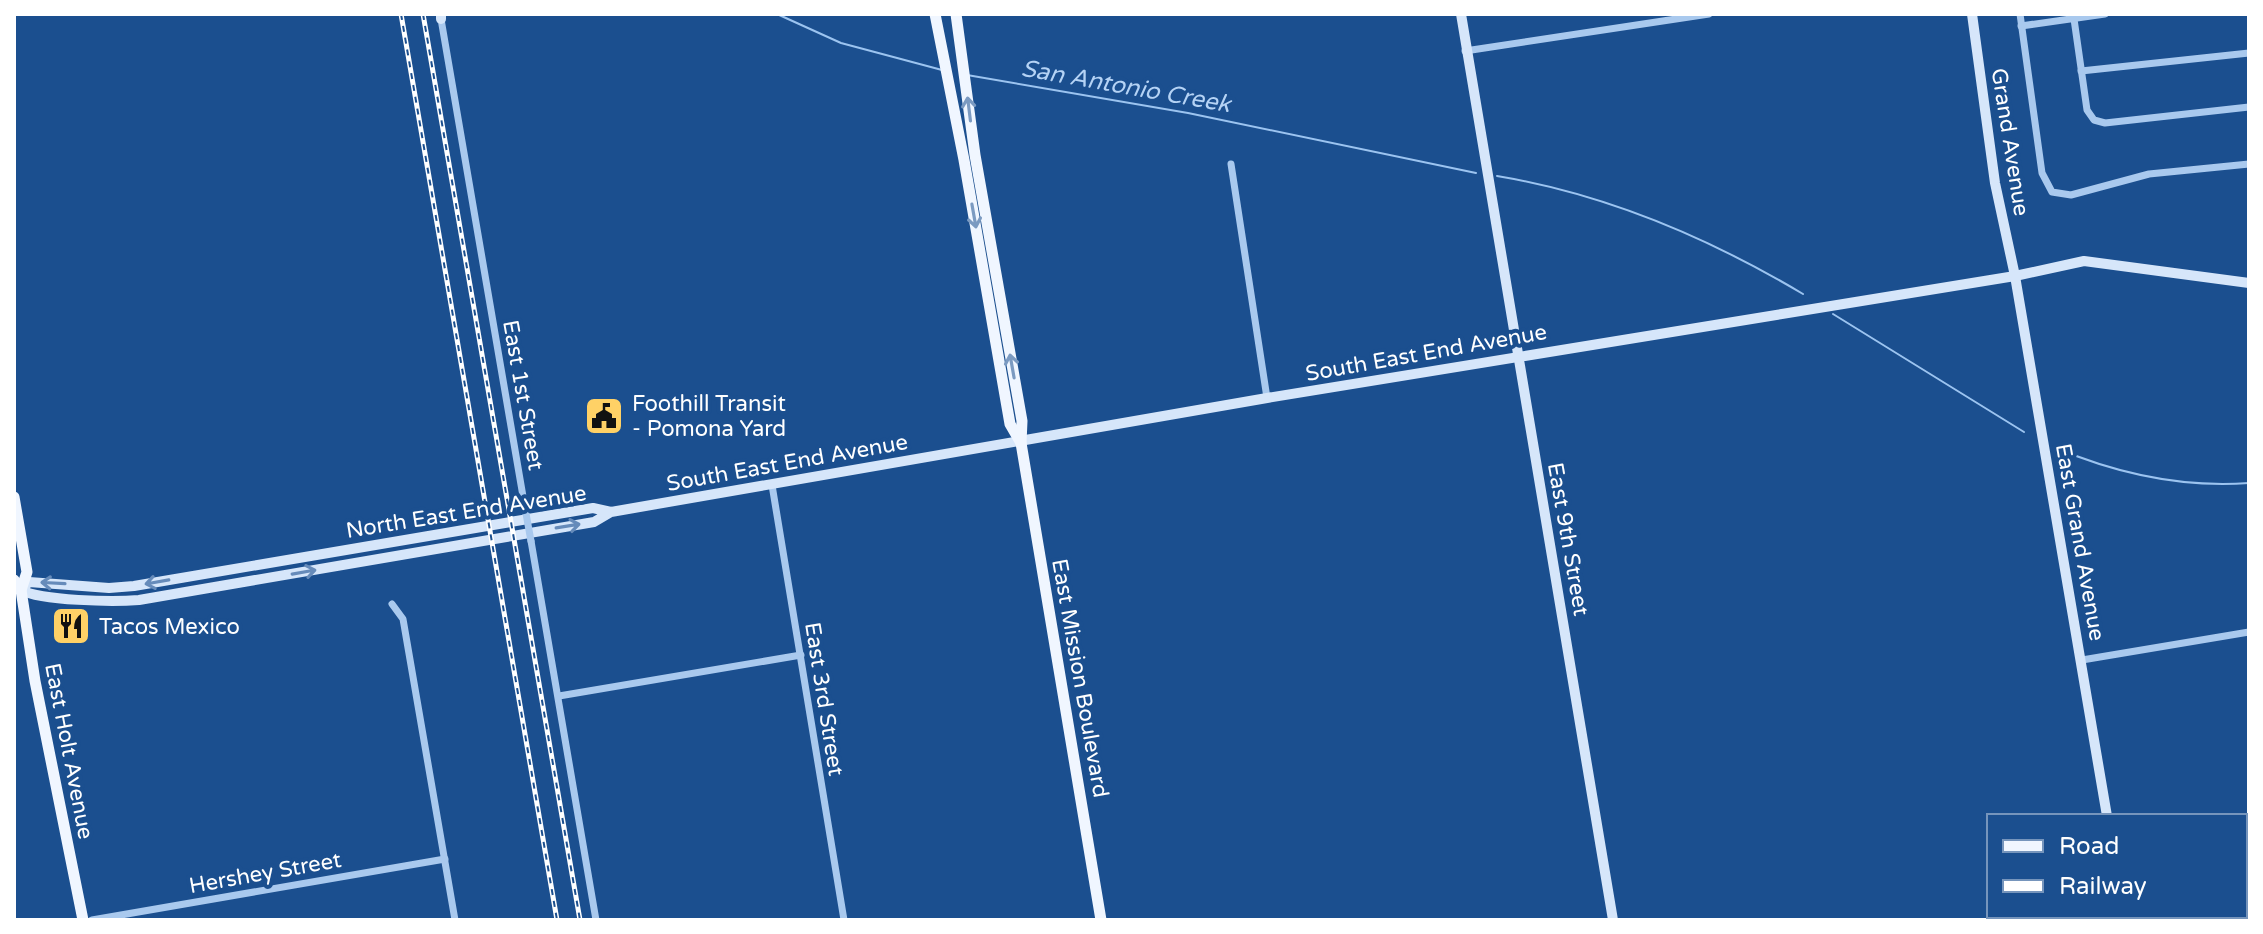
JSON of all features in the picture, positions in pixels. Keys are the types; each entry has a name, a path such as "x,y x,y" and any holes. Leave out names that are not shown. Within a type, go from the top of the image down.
{"main road":[{"name":"East Mission Boulevard","path":"935,14 1010,424 1021,443"},
{"name":"East Mission Boulevard","path":"956,14 975,155 1022,421 1021,443 1101,920"},
{"name":"East Holt Avenue","path":"14,497 27,572 16,587 83,920"}],"street":[{"name":"East 9th Street","path":"1461,14 1613,920"},
{"path":"1465,51 1709,14"},
{"name":"Grand Avenue","path":"1972,14 1995,183 2015,276"},
{"path":"2020,14 2042,173 2052,192 2071,195 2149,174 2249,164"},
{"path":"2021,26 2105,14"},
{"name":"East 1st Street","path":"441,16 596,920"},
{"path":"2074,19 2087,110 2094,120 2105,123 2249,107"},
{"path":"2081,71 2249,53"},
{"path":"1231,164 1267,398"},
{"name":"South East End Avenue","path":"611,512 1267,398 2015,276 2084,261 2249,283"},
{"name":"East Grand Avenue","path":"2015,276 2107,814"},
{"name":"East 3rd Street","path":"772,485 844,920"},
{"name":"North East End Avenue","path":"16,587 29,582 109,588 593,508 611,512"},
{"name":"North East End Avenue","path":"16,587 32,596 111,602 139,600 594,522 611,512"},
{"path":"225,571 227,585"},
{"path":"392,604 403,619 455,920"},
{"path":"2082,660 2249,632"},
{"path":"559,696 801,655"},
{"name":"Hershey Street","path":"92,920 445,859"}],"waterway":[{"name":"San Antonio Creek","path":"777,14 841,43 942,70"},
{"name":"San Antonio Creek","path":"967,75 1188,113 1476,173"},
{"name":"San Antonio Creek","path":"1497,176 1577,194 1655,221 1731,254 1803,294"},
{"name":"San Antonio Creek","path":"1833,314 2024,432"},
{"name":"San Antonio Creek","path":"2056,448 2150,477 2199,483 2249,483"}],"railway":[{"path":"401,14 557,920"},
{"path":"423,14 580,920"}],"place":[{"name":"Foothill Transit - Pomona Yard","path":"604,416"},
{"name":"Tacos Mexico","path":"71,626"}]}
